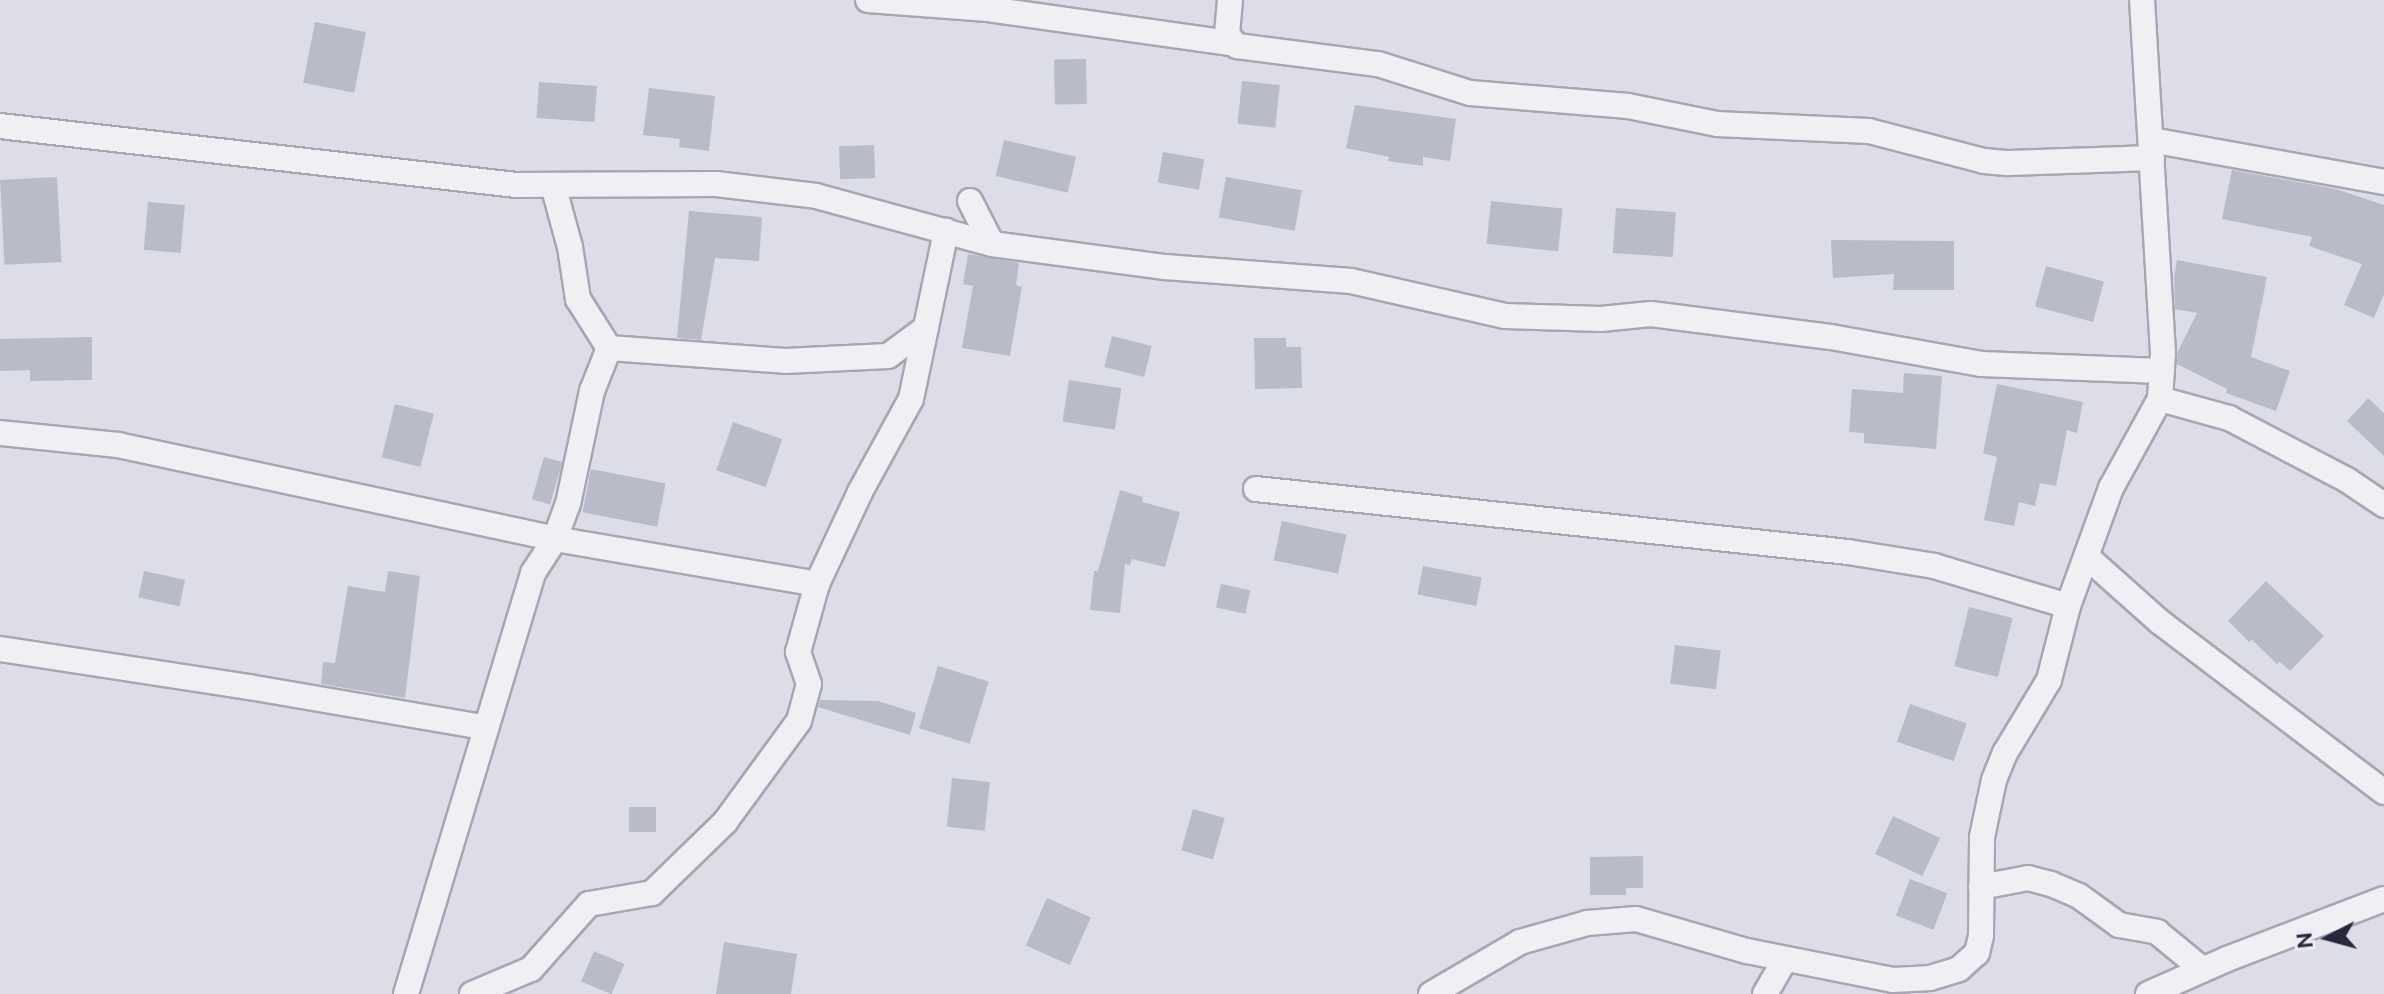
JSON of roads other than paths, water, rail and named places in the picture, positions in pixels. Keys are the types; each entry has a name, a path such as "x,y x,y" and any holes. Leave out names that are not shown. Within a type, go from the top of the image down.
{"street":[{"path":"868,0 988,9 1378,64 1470,93 1628,106 1717,124 1869,131 1984,161 2009,163 2152,149 2384,182"},
{"path":"1230,0 1227,35 1231,43"},
{"path":"1431,994 1520,942 1587,923 1636,919 1785,960 1893,980 1930,978 1959,969 1977,953 1982,837 1994,780 2005,753 2049,680 2068,606 2111,488 2160,399 2162,371 2152,149 2142,0"},
{"path":"0,126 516,185 730,185 816,196 992,244 1165,267 1351,281 1447,306 1505,316 1601,319 1651,314 1831,337 1981,364 2162,371"},
{"path":"553,185 570,247 578,299 609,348"},
{"path":"970,201 992,244"},
{"path":"472,994 531,969 589,904 652,893 725,822 799,721 809,684 798,652 817,584 860,492 911,399 946,231"},
{"path":"609,348 785,361 888,356 926,328"},
{"path":"406,994 483,727 533,573 555,539 568,504 592,391 609,348"},
{"path":"2160,399 2229,418 2347,480 2384,505"},
{"path":"0,433 118,445 555,539 817,584"},
{"path":"1256,489 1848,552 1934,566 2068,606"},
{"path":"2087,557 2160,622 2384,792"},
{"path":"0,649 483,727"},
{"path":"1981,887 2028,878 2051,884 2079,896 2119,925 2157,932 2202,969"},
{"path":"2148,994 2202,969 2384,899"},
{"path":"1765,994 1785,960"},
{"path":"1867,994 1893,980"}]}
